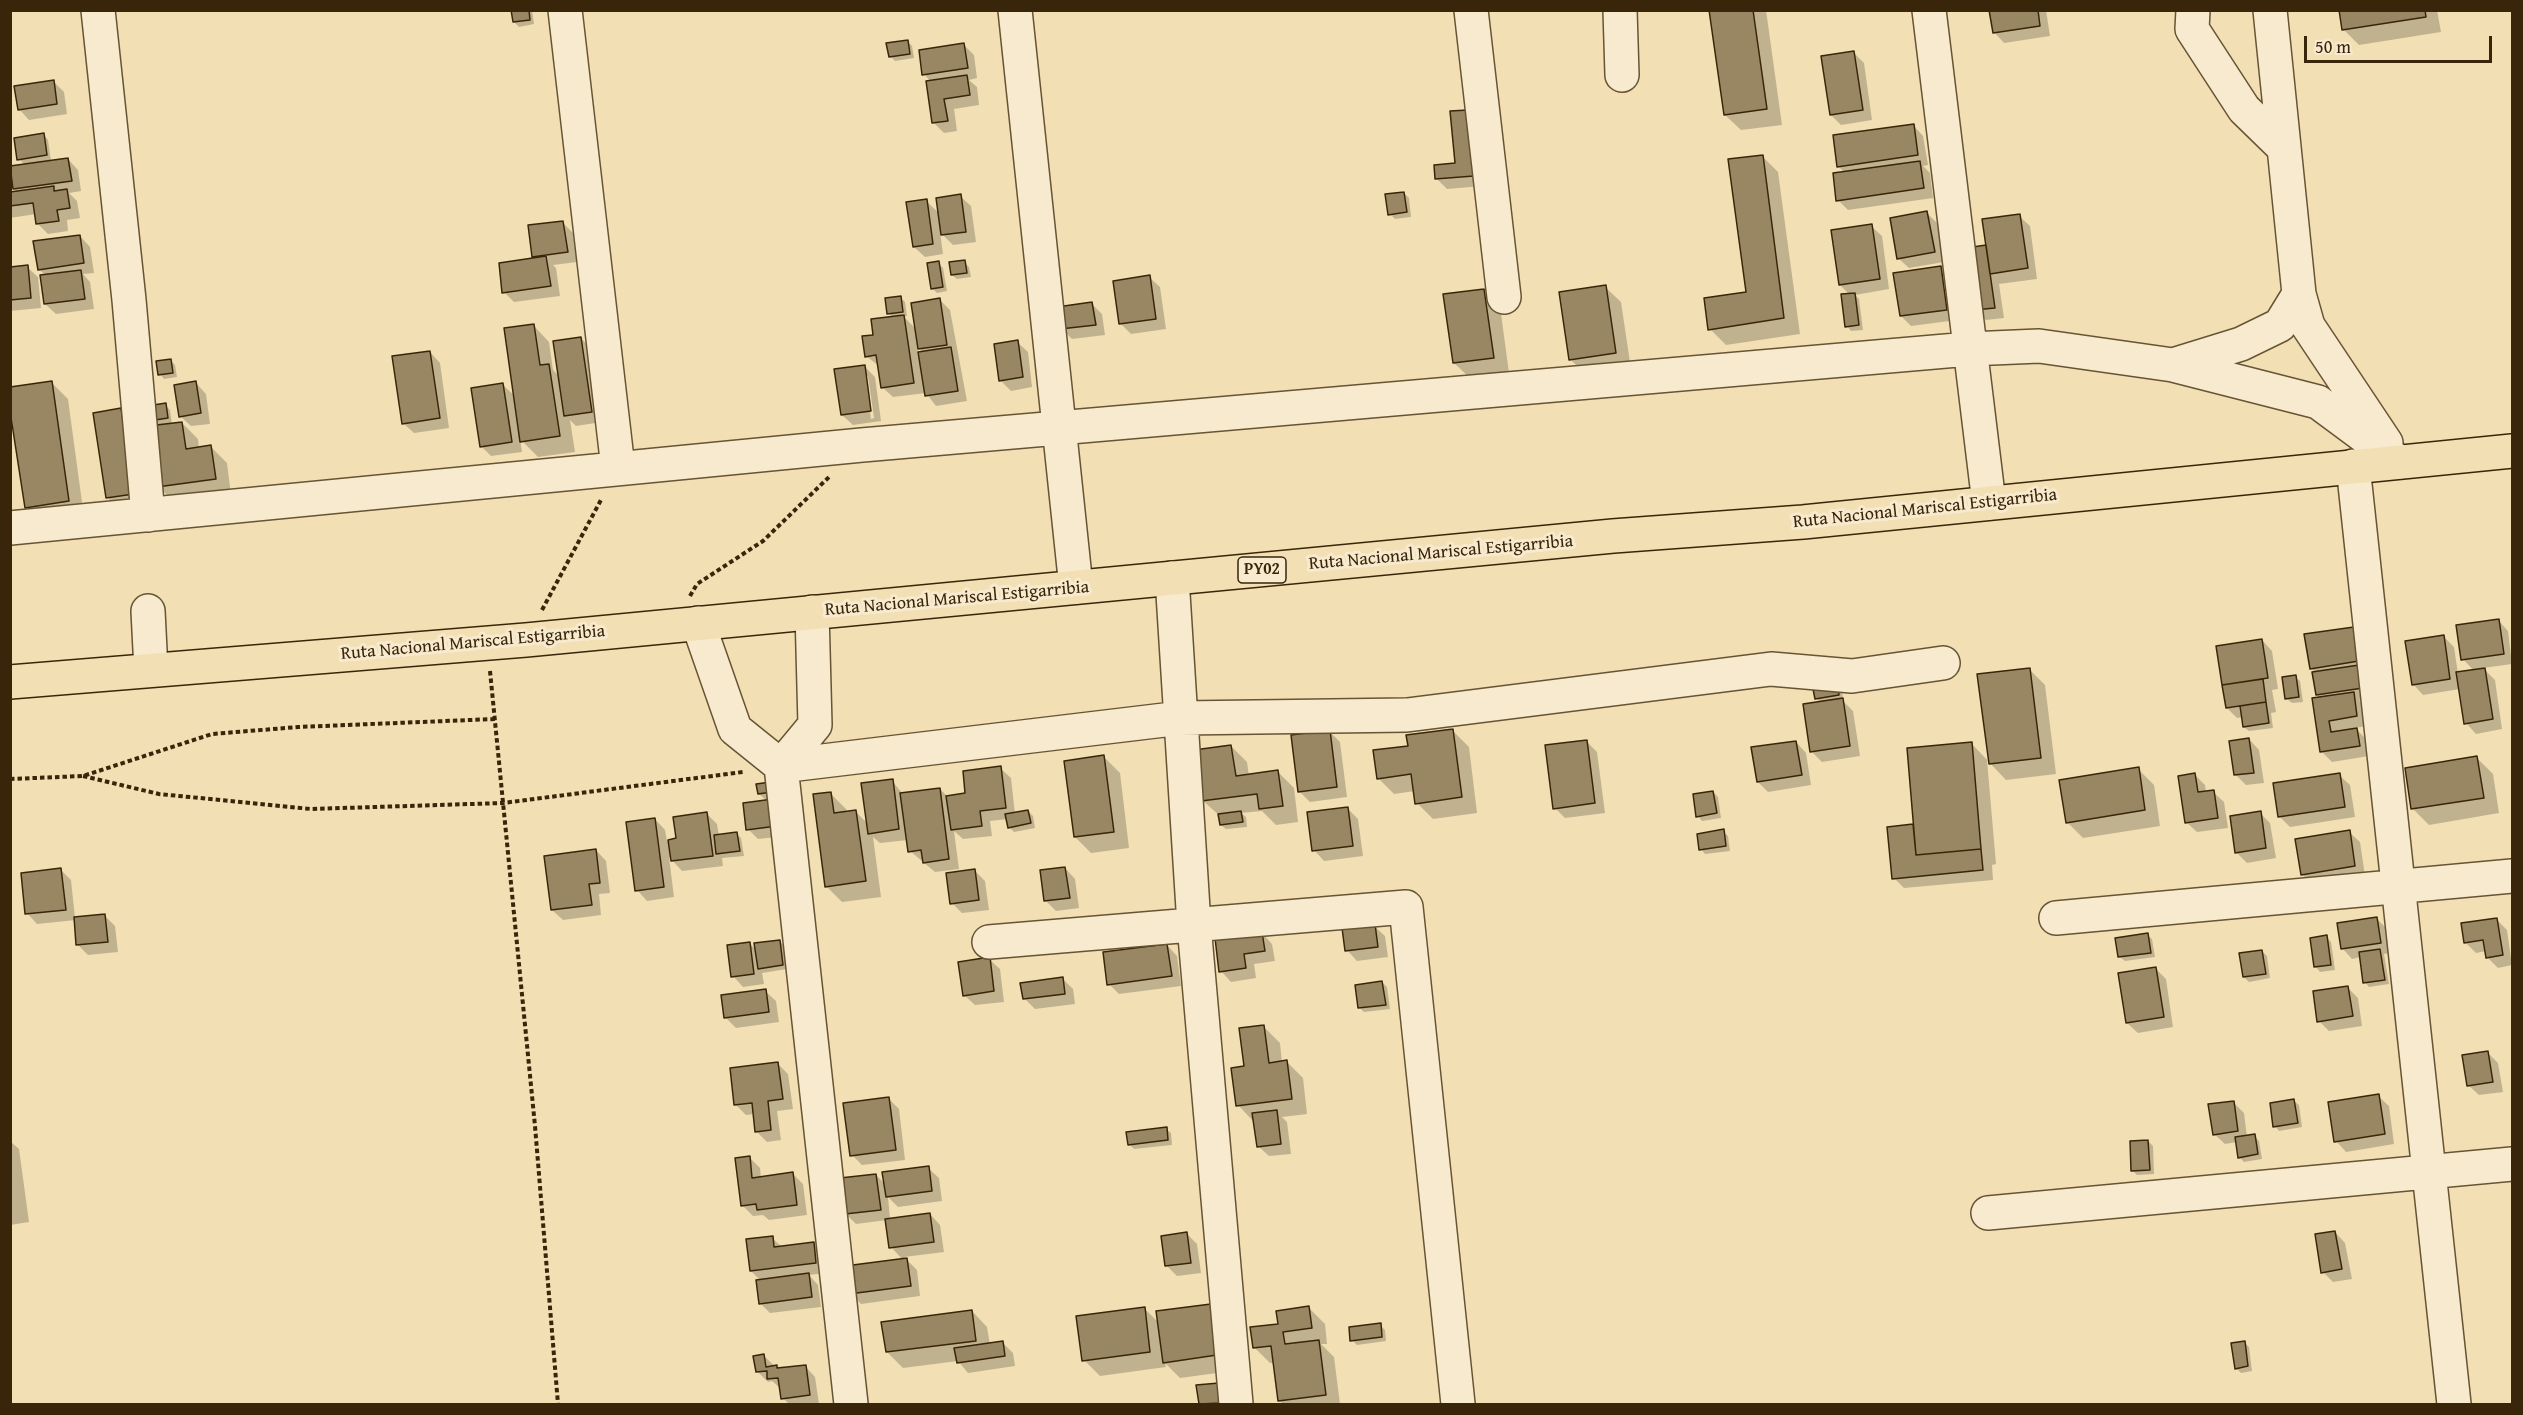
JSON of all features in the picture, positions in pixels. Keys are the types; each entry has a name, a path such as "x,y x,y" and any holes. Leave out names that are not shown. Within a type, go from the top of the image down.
{"main road":[{"name":"Ruta Nacional Mariscal Estigarribia","path":"10,682 526,640 1989,503 2512,451"}],"street":[{"path":"98,10 129,300 148,514"},
{"path":"565,10 618,468"},
{"path":"1015,10 1076,587"},
{"path":"1471,10 1504,297"},
{"path":"1620,10 1622,75"},
{"path":"1929,10 1989,503"},
{"path":"2193,10 2192,29 2244,109 2283,147"},
{"path":"2270,10 2299,294 2308,326 2399,462"},
{"path":"2173,365 2241,344 2280,325 2299,294"},
{"path":"10,528 862,445 1969,349 2039,346 2173,365 2318,402 2399,462"},
{"path":"2353,466 2454,1404"},
{"path":"1172,579 1194,925 1236,1404"},
{"path":"148,611 151,670"},
{"path":"781,766 815,725 812,612"},
{"path":"685,625 735,729 781,766 851,1404"},
{"path":"781,766 1181,718 1407,715 1771,669 1852,676 1942,663"},
{"path":"2056,918 2512,876"},
{"path":"989,942 1406,907 1449,1404"},
{"path":"1988,1213 2512,1164"}],"path":[{"path":"685,625 697,584 763,541 862,445"},
{"path":"526,640 618,468"},
{"path":"487,643 534,1114 558,1404"},
{"path":"83,776 212,734 298,727 495,719"},
{"path":"10,779 83,776 159,794 312,809 503,803 651,786 781,766"}],"building":[{"path":"511,10 529,10 530,20 513,22"},
{"path":"1709,10 1753,10 1767,109 1724,115"},
{"path":"1989,10 2038,10 2040,26 1993,33"},
{"path":"2339,10 2425,10 2426,17 2342,30"},
{"path":"908,40 910,54 889,57 886,43"},
{"path":"964,43 968,68 922,75 919,50"},
{"path":"1854,51 1863,110 1830,115 1821,56"},
{"path":"967,75 970,95 944,99 948,121 932,123 926,81"},
{"path":"54,80 57,104 18,110 14,86"},
{"path":"1468,110 1474,176 1435,179 1434,165 1455,163 1450,111"},
{"path":"1914,124 1918,155 1837,167 1833,135"},
{"path":"44,133 47,155 17,160 14,138"},
{"path":"1763,155 1784,318 1708,330 1704,298 1746,292 1728,159"},
{"path":"68,158 72,181 13,189 10,166"},
{"path":"1920,161 1924,188 1836,201 1833,173"},
{"path":"54,186 54,191 67,189 70,208 57,210 59,221 36,224 33,203 10,206 10,192"},
{"path":"1404,192 1407,212 1388,215 1385,194"},
{"path":"961,194 966,232 941,235 936,198"},
{"path":"927,199 933,244 913,247 906,202"},
{"path":"1927,211 1935,252 1897,259 1890,218"},
{"path":"2020,214 2028,268 1990,274 1982,219"},
{"path":"563,221 568,252 532,257 528,225"},
{"path":"1872,224 1880,279 1839,285 1831,230"},
{"path":"80,235 84,263 38,270 33,241"},
{"path":"1986,245 1995,308 1974,310 1966,248"},
{"path":"546,256 551,286 502,293 499,263"},
{"path":"965,260 967,273 951,275 949,262"},
{"path":"939,261 943,287 931,289 927,263"},
{"path":"28,265 31,298 10,300 10,267"},
{"path":"1941,266 1947,310 1900,316 1893,273"},
{"path":"81,270 85,299 44,304 40,275"},
{"path":"1150,275 1156,319 1119,324 1113,281"},
{"path":"1606,285 1616,353 1569,360 1559,292"},
{"path":"1484,289 1494,358 1453,363 1443,294"},
{"path":"1855,293 1859,325 1845,327 1841,294"},
{"path":"901,296 903,312 887,314 885,298"},
{"path":"940,298 947,345 918,349 911,303"},
{"path":"1092,302 1096,325 1060,329 1057,307"},
{"path":"904,315 914,383 881,388 876,355 865,357 862,336 873,335 871,319"},
{"path":"534,324 540,365 549,364 560,436 520,442 504,328"},
{"path":"581,337 592,412 564,416 553,341"},
{"path":"1018,340 1023,377 999,381 994,344"},
{"path":"951,347 958,391 925,396 918,352"},
{"path":"430,351 440,418 402,424 392,356"},
{"path":"171,359 173,373 158,375 156,361"},
{"path":"865,365 871,411 841,415 834,369"},
{"path":"52,381 69,501 25,508 10,411 10,387"},
{"path":"196,381 201,413 179,417 174,385"},
{"path":"503,383 512,442 480,447 471,388"},
{"path":"166,403 168,418 149,421 147,406"},
{"path":"121,408 134,494 106,498 93,413"},
{"path":"182,422 186,449 211,445 216,479 157,487 148,426"},
{"path":"2499,619 2504,654 2461,660 2456,625"},
{"path":"2354,627 2359,661 2310,669 2304,634"},
{"path":"2444,635 2450,679 2412,685 2405,641"},
{"path":"2262,639 2268,678 2222,685 2216,646"},
{"path":"2359,665 2363,688 2316,695 2312,672"},
{"path":"2030,668 2041,758 1989,764 1977,674"},
{"path":"2485,668 2493,719 2464,724 2456,672"},
{"path":"2296,675 2299,697 2285,699 2282,677"},
{"path":"2263,679 2266,702 2226,708 2222,685"},
{"path":"1838,685 1839,695 1815,699 1813,689"},
{"path":"2354,692 2357,716 2329,721 2331,732 2357,728 2360,746 2320,752 2312,698"},
{"path":"1843,698 1850,746 1810,752 1803,704"},
{"path":"2266,702 2269,723 2243,727 2240,706"},
{"path":"1453,729 1462,797 1415,804 1411,774 1377,779 1373,750 1408,746 1406,735"},
{"path":"1330,730 1337,787 1298,792 1291,735"},
{"path":"2249,738 2254,773 2234,775 2229,741"},
{"path":"1587,740 1595,803 1553,809 1545,745"},
{"path":"1796,741 1802,775 1757,782 1751,747"},
{"path":"1972,742 1981,849 1916,855 1907,748"},
{"path":"1231,745 1236,776 1278,770 1283,806 1259,809 1257,794 1201,801 1194,750"},
{"path":"1104,755 1114,832 1074,837 1064,761"},
{"path":"2477,756 2484,798 2411,809 2405,768"},
{"path":"1001,766 1006,808 980,811 982,826 951,830 946,796 965,793 963,771"},
{"path":"2139,767 2145,810 2066,823 2059,780"},
{"path":"2195,773 2198,792 2214,790 2218,818 2185,823 2178,776"},
{"path":"2340,773 2345,807 2278,817 2273,783"},
{"path":"893,779 899,829 868,834 861,783"},
{"path":"771,782 772,792 758,794 756,784"},
{"path":"940,788 949,859 923,863 921,850 908,852 900,793"},
{"path":"1713,791 1717,813 1696,817 1693,794"},
{"path":"831,792 834,813 856,810 866,881 825,887 813,794"},
{"path":"773,799 777,826 746,830 743,803"},
{"path":"1348,807 1353,846 1312,851 1307,812"},
{"path":"1028,810 1031,823 1008,828 1005,814"},
{"path":"1241,811 1243,822 1220,825 1218,814"},
{"path":"2261,811 2266,848 2235,853 2230,816"},
{"path":"707,812 713,856 671,861 668,840 676,838 673,817"},
{"path":"655,818 664,887 635,891 626,822"},
{"path":"1913,824 1916,855 1981,849 1983,870 1892,879 1887,827"},
{"path":"1724,829 1726,846 1699,850 1697,834"},
{"path":"2350,830 2355,866 2301,875 2295,839"},
{"path":"737,832 740,851 716,854 714,835"},
{"path":"596,849 600,883 589,884 592,905 551,910 544,856"},
{"path":"1065,867 1070,898 1044,901 1040,870"},
{"path":"61,868 66,910 25,914 21,873"},
{"path":"975,869 979,900 950,904 946,873"},
{"path":"105,914 108,942 76,945 74,917"},
{"path":"2377,917 2381,943 2341,949 2337,923"},
{"path":"2497,918 2503,955 2486,958 2483,940 2464,943 2461,923"},
{"path":"1375,924 1378,947 1345,951 1342,928"},
{"path":"1262,932 1265,951 1244,954 1246,968 1219,972 1215,938"},
{"path":"2148,933 2151,953 2118,957 2115,938"},
{"path":"2327,935 2331,965 2314,967 2310,938"},
{"path":"780,940 783,965 758,969 754,943"},
{"path":"750,942 754,974 731,977 727,945"},
{"path":"1167,944 1172,976 1107,985 1103,952"},
{"path":"2380,949 2385,980 2363,983 2359,952"},
{"path":"2262,950 2266,974 2243,977 2239,953"},
{"path":"990,957 994,991 963,996 958,962"},
{"path":"2156,967 2164,1017 2126,1023 2118,973"},
{"path":"1063,977 1065,994 1023,999 1020,983"},
{"path":"1382,981 1386,1005 1358,1008 1355,985"},
{"path":"2348,986 2353,1016 2317,1022 2313,991"},
{"path":"766,989 769,1012 724,1018 721,995"},
{"path":"1264,1025 1269,1063 1287,1060 1292,1099 1236,1106 1231,1068 1244,1066 1239,1028"},
{"path":"2488,1051 2493,1082 2467,1086 2462,1055"},
{"path":"778,1062 783,1099 768,1101 771,1130 755,1132 752,1103 734,1105 730,1068"},
{"path":"2379,1094 2385,1134 2334,1142 2328,1102"},
{"path":"889,1097 896,1150 850,1156 843,1103"},
{"path":"2294,1099 2298,1123 2273,1127 2270,1103"},
{"path":"2234,1101 2238,1131 2213,1135 2208,1104"},
{"path":"1277,1110 1281,1144 1257,1147 1252,1113"},
{"path":"1167,1127 1168,1140 1128,1145 1126,1132"},
{"path":"2255,1134 2258,1154 2238,1158 2235,1137"},
{"path":"2148,1140 2150,1170 2131,1171 2130,1141"},
{"path":"750,1156 752,1178 793,1172 797,1205 757,1210 756,1204 741,1206 735,1158"},
{"path":"929,1166 932,1191 886,1197 882,1172"},
{"path":"876,1174 881,1210 845,1214 840,1178"},
{"path":"930,1213 934,1242 889,1248 885,1219"},
{"path":"2335,1231 2342,1269 2321,1273 2315,1234"},
{"path":"1187,1232 1191,1263 1165,1266 1161,1236"},
{"path":"773,1236 774,1247 814,1242 816,1263 750,1271 746,1239"},
{"path":"907,1258 911,1286 849,1294 845,1266"},
{"path":"809,1273 812,1297 759,1304 756,1280"},
{"path":"1211,1304 1217,1355 1163,1363 1156,1311"},
{"path":"1309,1306 1312,1328 1283,1332 1285,1344 1319,1340 1326,1395 1278,1401 1271,1346 1253,1348 1250,1327 1278,1324 1276,1311"},
{"path":"1145,1307 1150,1352 1082,1361 1076,1316"},
{"path":"972,1310 976,1341 886,1352 881,1322"},
{"path":"1381,1323 1382,1337 1350,1341 1349,1327"},
{"path":"1003,1341 1005,1356 957,1363 954,1348"},
{"path":"2245,1341 2248,1366 2235,1369 2231,1343"},
{"path":"764,1354 766,1367 806,1365 810,1395 781,1399 778,1378 767,1379 767,1371 756,1372 753,1356"},
{"path":"1219,1383 1221,1403 1199,1404 1196,1385"}]}
